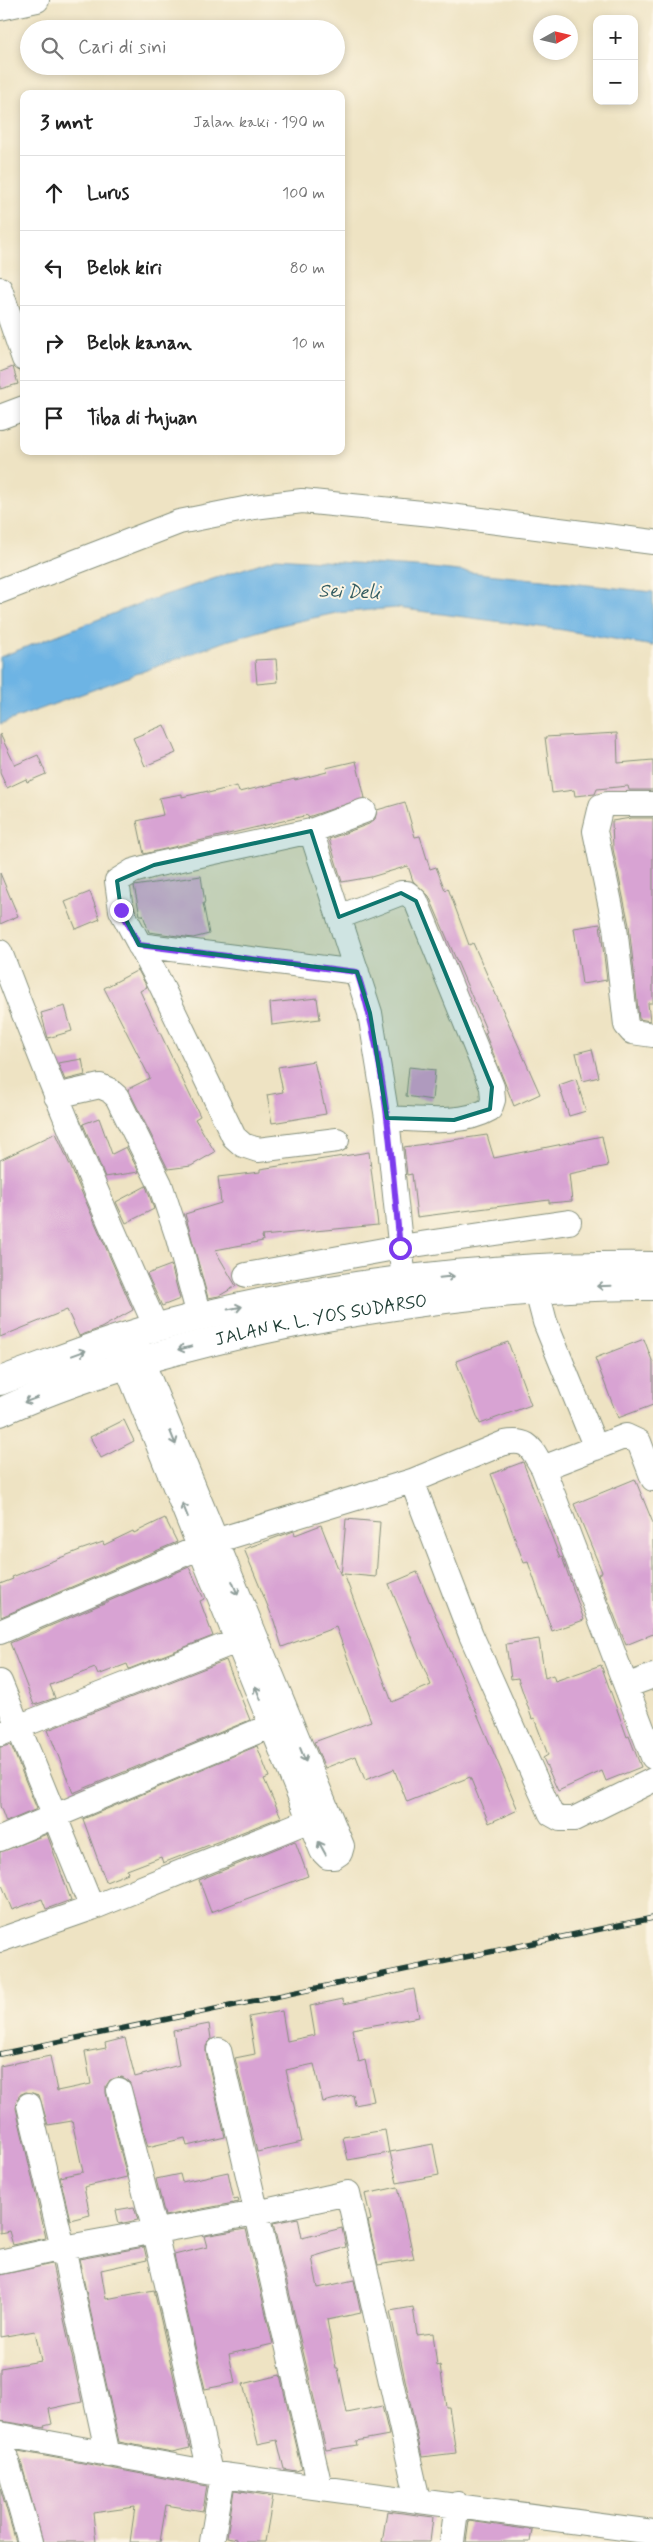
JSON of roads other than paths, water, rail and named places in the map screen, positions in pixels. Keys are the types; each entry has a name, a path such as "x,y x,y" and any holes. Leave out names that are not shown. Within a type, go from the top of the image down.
{"highway":[{"name":"JALAN K. L. YOS SUDARSO","path":"0,1382 134,1334 197,1308 404,1281 533,1278 653,1266"},
{"name":"JALAN K. L. YOS SUDARSO","path":"0,1412 134,1363 232,1336 356,1312 533,1278 653,1286"}],"street":[{"path":"0,289 20,347"},
{"path":"0,417 20,410"},
{"path":"0,591 179,522 254,507 302,501 491,520 653,542"},
{"path":"653,804 612,804 601,806 595,831 615,927 626,1025 632,1032 653,1035"},
{"path":"337,1140 258,1150 242,1145 227,1124 159,981 121,910 117,881 122,876 154,864 311,832 364,811"},
{"path":"311,832 372,1020 387,1118 404,1281"},
{"path":"339,917 401,893 407,893 416,901 492,1087 493,1100 490,1109 481,1114 454,1120 387,1118"},
{"path":"139,945 357,972"},
{"path":"0,952 56,1096 125,1262 134,1334 134,1363 280,1722 342,1846 340,1853 334,1857 328,1857 322,1851 310,1820 280,1722"},
{"path":"56,1096 100,1086 109,1090 117,1097 160,1184 178,1238 197,1308"},
{"path":"246,1276 400,1248 569,1222"},
{"path":"533,1278 545,1322 596,1448"},
{"path":"543,1468 626,1436 634,1438 639,1442 653,1479"},
{"path":"0,1632 208,1544 412,1482 504,1443 519,1440 529,1446 543,1468 653,1757"},
{"path":"412,1482 471,1635 552,1814 560,1819 574,1819 653,1780"},
{"path":"9,1731 245,1637"},
{"path":"626,1686 653,1676"},
{"path":"0,1682 9,1731 54,1816 92,1908"},
{"path":"0,1839 280,1722"},
{"path":"0,1940 92,1908 310,1820"},
{"path":"219,2050 320,2487"},
{"path":"119,2090 217,2473 212,2542"},
{"path":"29,2104 63,2248 108,2455"},
{"path":"0,2262 63,2248 256,2213 348,2193 418,2500"},
{"path":"30,2542 0,2436 217,2473 457,2504 652,2536"},
{"path":"452,2542 457,2504"}],"water":[{"name":"Sei Deli","path":"276,558 431,568 653,592 653,646 563,630 396,608 336,613 281,625 223,642 0,724 0,657 141,603"}],"railway":[{"path":"0,2054 653,1918"}]}
